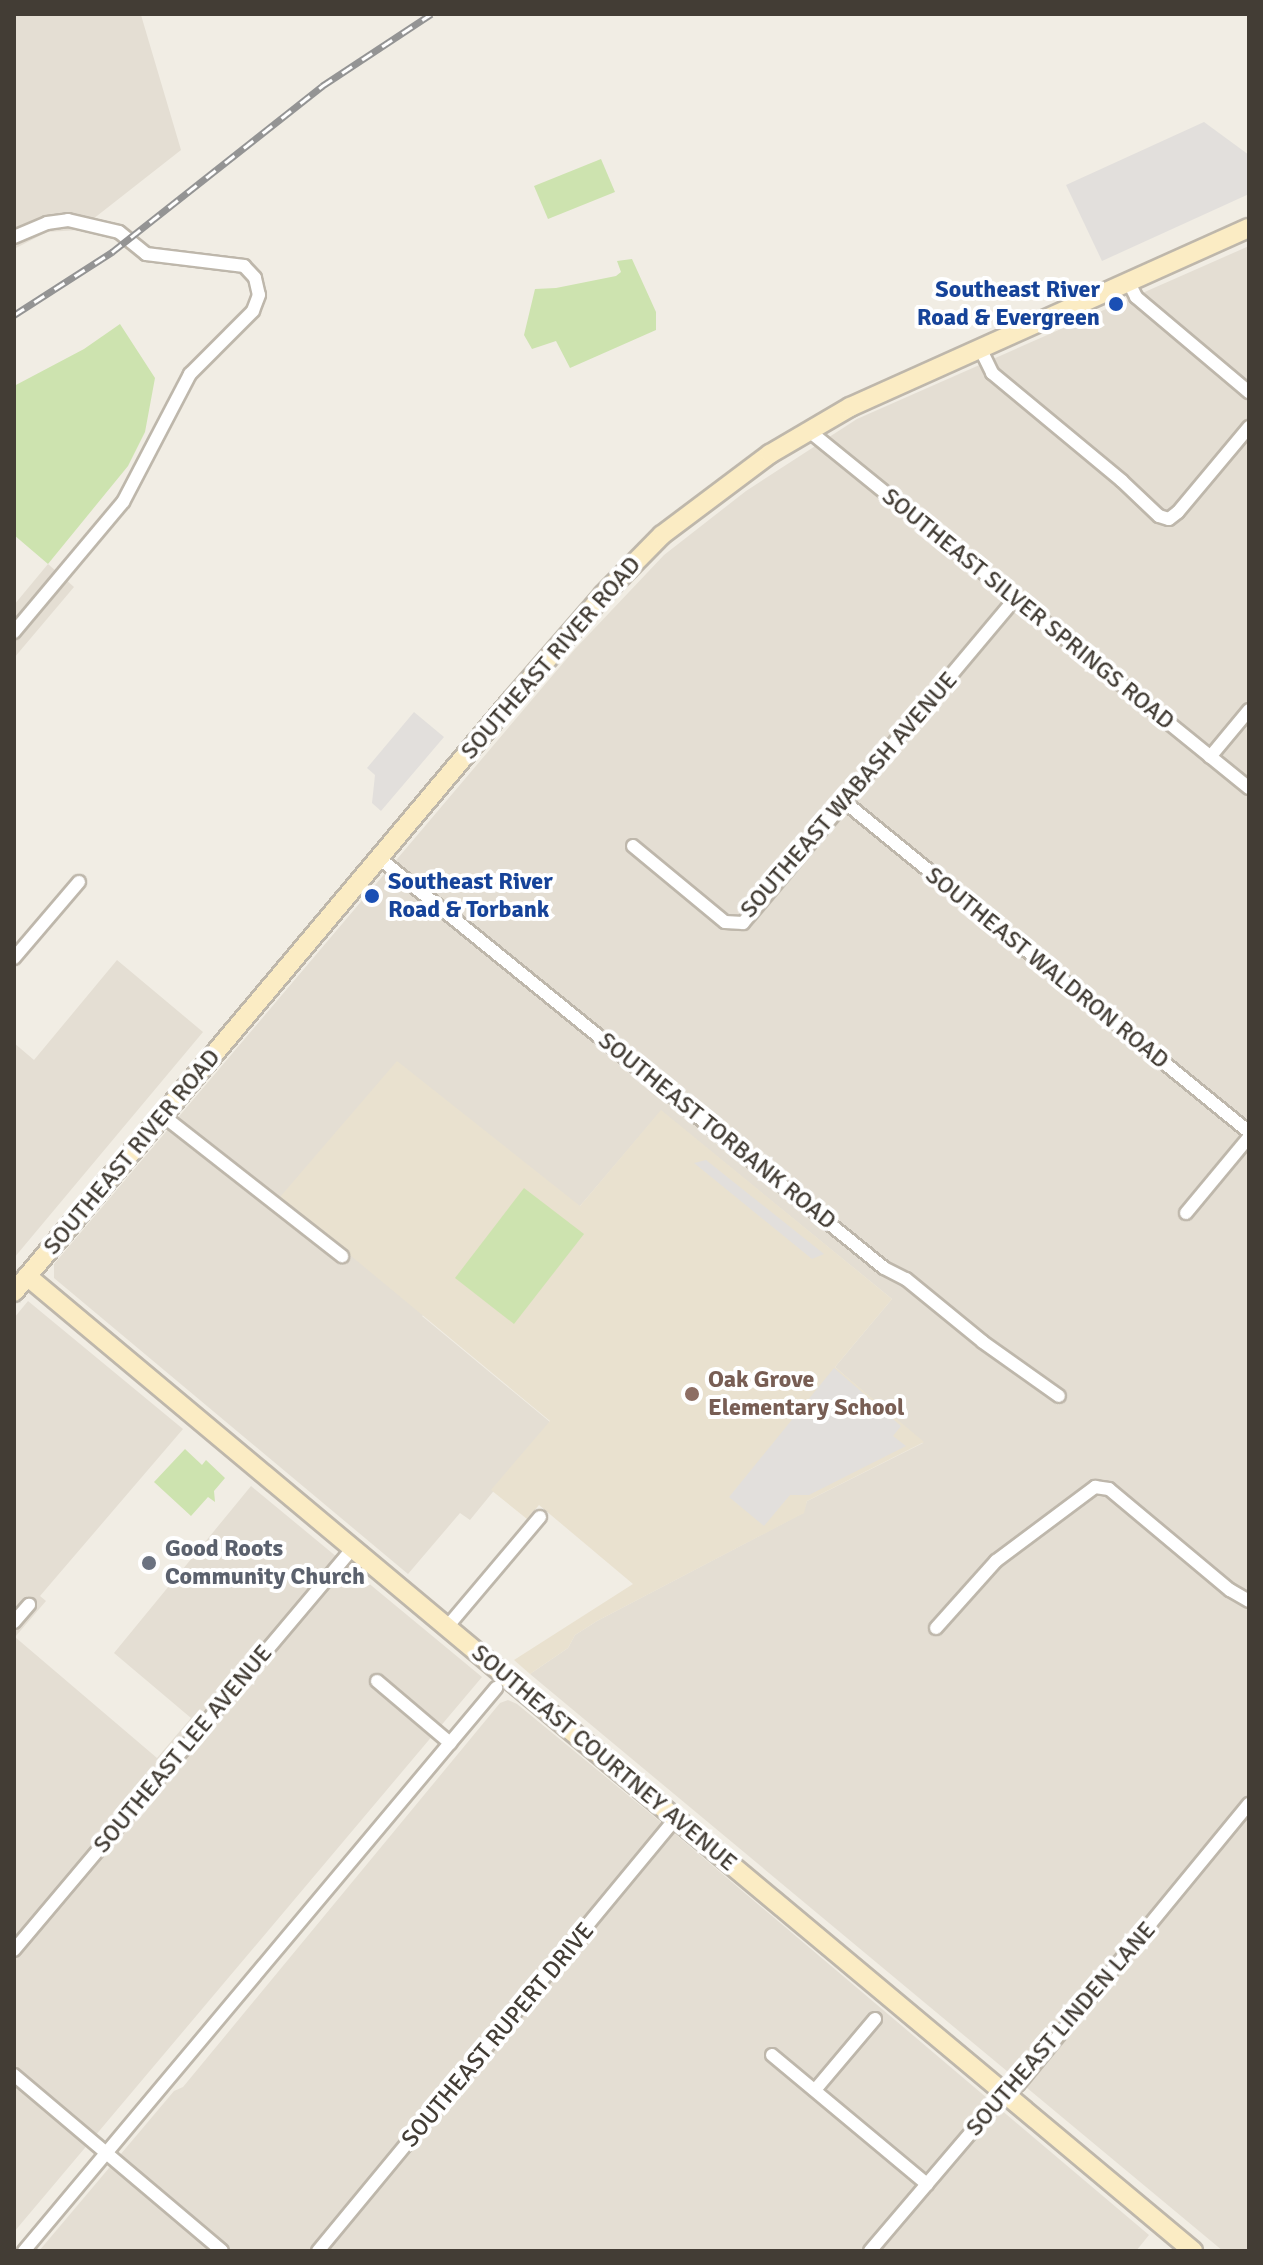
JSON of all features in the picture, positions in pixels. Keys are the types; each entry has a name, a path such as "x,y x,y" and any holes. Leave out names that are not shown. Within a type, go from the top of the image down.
{"street":[{"path":"14,237 47,223 68,220 119,232 146,254 244,266 255,278 259,295 253,311 190,374 123,502 14,632"},
{"name":"SOUTHEAST RIVER ROAD","path":"14,1292 21,1271 162,1115 620,577 709,497 808,430 874,395 1249,228"},
{"path":"1128,281 1136,297 1249,392"},
{"path":"980,348 992,373 1122,481 1147,508 1169,519 1249,427"},
{"name":"SOUTHEAST SILVER SPRINGS ROAD","path":"808,430 1249,788"},
{"name":"SOUTHEAST WABASH AVENUE","path":"633,846 725,922 743,923 1014,600"},
{"path":"1210,757 1249,710"},
{"name":"SOUTHEAST WALDRON ROAD","path":"846,803 1249,1134"},
{"name":"SOUTHEAST TORBANK ROAD","path":"379,858 884,1268 906,1279 983,1342 1059,1396"},
{"path":"14,958 79,882"},
{"path":"162,1115 342,1256"},
{"path":"1186,1213 1249,1134"},
{"name":"SOUTHEAST COURTNEY AVENUE","path":"21,1271 447,1627 502,1682 676,1818 1193,2251"},
{"path":"936,1628 996,1561 1095,1487 1109,1489 1230,1590 1249,1601"},
{"path":"447,1627 540,1517"},
{"name":"SOUTHEAST LEE AVENUE","path":"14,1950 353,1548"},
{"path":"14,1622 29,1605"},
{"path":"377,1681 450,1743"},
{"path":"24,2251 502,1682"},
{"name":"SOUTHEAST LINDEN LANE","path":"870,2251 1006,2095 1249,1804"},
{"name":"SOUTHEAST RUPERT DRIVE","path":"318,2251 676,1818"},
{"path":"815,2090 875,2019"},
{"path":"772,2055 927,2184"},
{"path":"14,2075 222,2251"}],"shaded area":[{"path":"14,14 141,15 181,150 79,230 47,232 14,249"},
{"path":"1204,122 1249,155 1249,194 1102,261 1066,185"},
{"path":"1249,246 1249,2251 1223,2251 530,1674 568,1648 575,1635 597,1621 803,1513 807,1501 923,1443 835,1367 892,1299 661,1111 580,1206 422,1316 550,1422 470,1520 460,1513 408,1574 54,1278 54,1264 575,649 664,555 746,491 857,419"},
{"path":"48,564 74,587 14,658 14,605"},
{"path":"414,712 444,737 381,811 372,803 375,775 367,768"},
{"path":"117,960 203,1032 14,1258 14,1043 34,1060"},
{"name":"Oak Grove Elementary School","path":"397,1061 580,1206 661,1110 892,1299 835,1367 924,1442 807,1501 804,1513 597,1621 575,1635 568,1648 530,1674 514,1660 633,1584 539,1505 527,1519 491,1490 550,1421 280,1197"},
{"path":"706,1160 824,1254 812,1259 694,1163"},
{"path":"28,1301 183,1429 40,1596 46,1601 15,1637 157,1758 191,1718 114,1653 251,1486 482,1677 14,2232 14,1318"},
{"path":"834,1368 901,1426 893,1436 906,1446 809,1495 790,1495 764,1526 729,1497"},
{"path":"508,1700 517,1704 674,1833 1149,2235 1136,2251 39,2251 174,2091 183,2087 500,1703"}],"green space":[{"path":"601,159 615,192 548,219 534,186"},
{"path":"632,259 656,312 656,330 570,368 556,341 532,349 524,335 535,289 616,276 621,272 617,261"},
{"path":"120,324 155,378 145,432 128,466 48,564 14,535 14,386 84,349"},
{"path":"524,1188 584,1234 514,1324 455,1278"},
{"path":"185,1449 202,1465 206,1460 225,1478 214,1491 215,1502 208,1497 191,1516 154,1482"}],"railway":[{"path":"14,315 112,252 322,86 431,14"}],"place":[{"name":"Southeast River Road & Evergreen","path":"1116,304"},
{"name":"Southeast River Road & Torbank","path":"372,896"},
{"name":"Oak Grove Elementary School","path":"692,1394"},
{"name":"Good Roots Community Church","path":"149,1563"}]}
